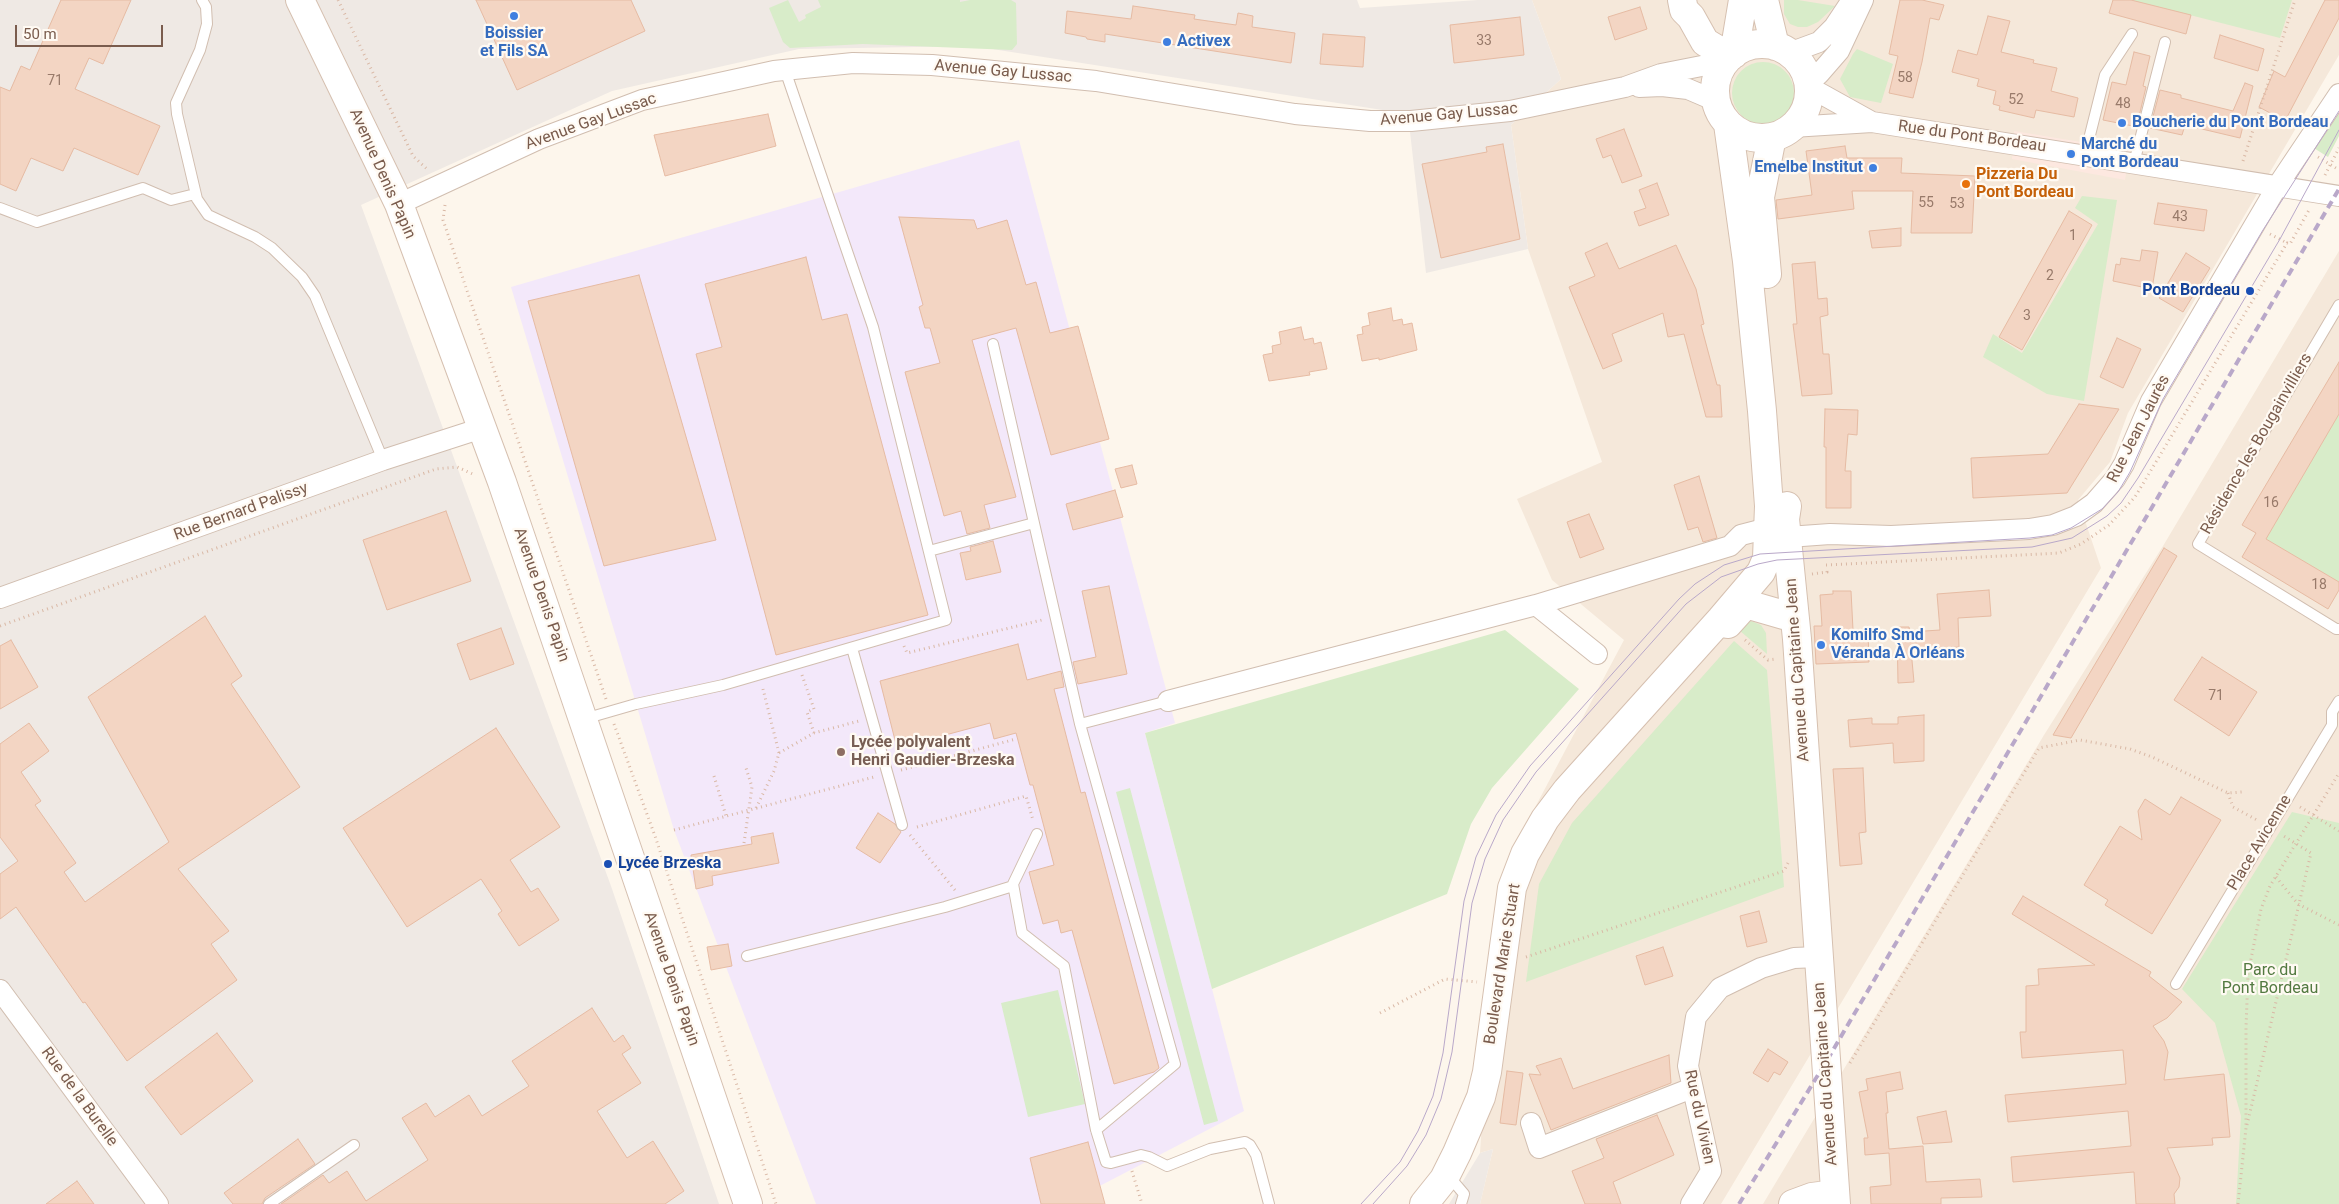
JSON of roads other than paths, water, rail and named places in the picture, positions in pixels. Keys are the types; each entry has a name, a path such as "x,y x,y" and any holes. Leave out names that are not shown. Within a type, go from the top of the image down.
{"main road":[{"name":"Avenue Denis Papin","path":"300,0 399,204 482,428 748,1204"},
{"path":"1682,0 1684,10 1691,17 1705,42 1730,57"},
{"path":"1730,57 1754,45 1782,49 1798,61 1809,85 1808,102 1802,116 1782,132 1756,138 1741,133 1722,112 1715,87 1719,73 1730,57 1743,0"},
{"path":"1764,0 1782,49"},
{"name":"Avenue du Capitaine Jean","path":"1722,112 1747,261 1763,421 1769,506 1784,616 1815,957"},
{"name":"Avenue du Capitaine Jean","path":"1782,132 1760,197 1787,504 1785,519 1775,547 1797,639 1831,1200"},
{"path":"1436,1204 1457,1192 1490,1101 1498,1071 1511,962 1522,897 1529,873 1555,823 1746,604 1775,547"},
{"name":"Boulevard Marie Stuart","path":"1424,1204 1444,1179 1458,1153 1481,1097 1487,1072 1512,888 1525,854 1544,819 1567,790 1738,599 1761,572 1775,547"},
{"path":"1746,604 1784,616"},
{"path":"1792,1204 1812,1197 1831,1200"}],"street":[{"path":"1782,49 1819,42 1834,27 1852,0"},
{"path":"1809,85 1839,51 1863,0"},
{"name":"Avenue Gay Lussac","path":"399,204 539,139 642,100 760,73 786,70 853,63 932,65 1096,81 1295,114 1370,122 1412,121 1510,111 1625,87 1661,74 1730,57"},
{"name":"Rue du Pont Bordeau","path":"1809,85 1872,122"},
{"name":"Avenue Gay Lussac","path":"1625,87 1662,86 1688,89 1722,112"},
{"name":"Rue Jean Jaurès","path":"1168,700 1536,605 1730,546 1741,534 1775,547 1830,534 1891,536 2029,529 2053,525 2076,516 2094,504 2106,491 2124,464 2151,401 2278,185 2339,94"},
{"name":"Rue du Pont Bordeau","path":"1782,132 1872,122 2085,154 2339,196"},
{"name":"Rue Bernard Palissy","path":"0,598 383,460 482,428"},
{"path":"1536,605 1597,654"},
{"name":"Rue du Vivien","path":"1691,1204 1711,1171 1688,1066 1696,1017 1720,988 1761,968 1794,958 1815,957"},
{"name":"Rue de la Burelle","path":"0,990 158,1204"},
{"path":"1531,1124 1539,1148 1692,1088"}],"lane":[{"path":"202,0 206,7 207,24 200,50 176,103 196,194 208,215 255,237 272,248 302,277 315,296 383,460"},
{"path":"2085,154 2105,75 2132,34"},
{"path":"2134,163 2166,42"},
{"path":"583,720 759,674 946,620 873,327 786,70"},
{"path":"0,208 37,222 143,188 171,200 196,194"},
{"name":"Résidence les Bougainvilliers","path":"2339,305 2198,544 2336,629 2339,628"},
{"path":"992,344 1080,724 1176,1064 1096,1130"},
{"path":"929,551 1034,523"},
{"path":"852,648 887,774 904,827"},
{"path":"1080,724 1168,700"},
{"name":"Place Avicenne","path":"2176,984 2332,725 2332,712 2339,701"},
{"path":"1037,834 1013,884 1022,933 1064,966 1096,1130 1106,1162 1111,1164 1142,1155 1167,1166 1210,1149 1245,1142 1256,1155 1269,1204"},
{"path":"747,956 945,906 1014,886"},
{"path":"269,1204 354,1145"}],"tram line":[{"path":"1361,1204 1400,1162 1418,1131 1433,1096 1443,1053 1464,901 1476,857 1496,815 1530,766 1679,599 1695,584 1724,565 1760,554 2030,538 2052,535 2071,528 2102,509 2118,492 2130,472 2163,399 2263,230 2339,111"},
{"path":"1373,1204 1407,1166 1426,1135 1441,1099 1452,1052 1472,903 1485,859 1503,820 1536,772 1686,604 1721,577 1758,564 1777,560 2032,547 2072,538 2107,516 2121,503 2138,478 2280,239 2339,130"}],"railway":[{"path":"1739,1204 1826,1062 2339,189"}],"place":[{"name":"Boissier et Fils SA","path":"514,16"},
{"name":"Activex","path":"1167,42"},
{"name":"Boucherie du Pont Bordeau","path":"2122,123"},
{"name":"Marché du Pont Bordeau","path":"2071,154"},
{"name":"Emelbe Institut","path":"1873,168"},
{"name":"Pizzeria Du Pont Bordeau","path":"1966,184"},
{"name":"Pont Bordeau","path":"2250,291"},
{"name":"Komilfo Smd Véranda À Orléans","path":"1821,645"},
{"name":"Lycée polyvalent Henri Gaudier-Brzeska","path":"841,752"},
{"name":"Lycée Brzeska","path":"608,864"}],"park label":[{"name":"Parc du Pont Bordeau","path":"2270,980"}]}
